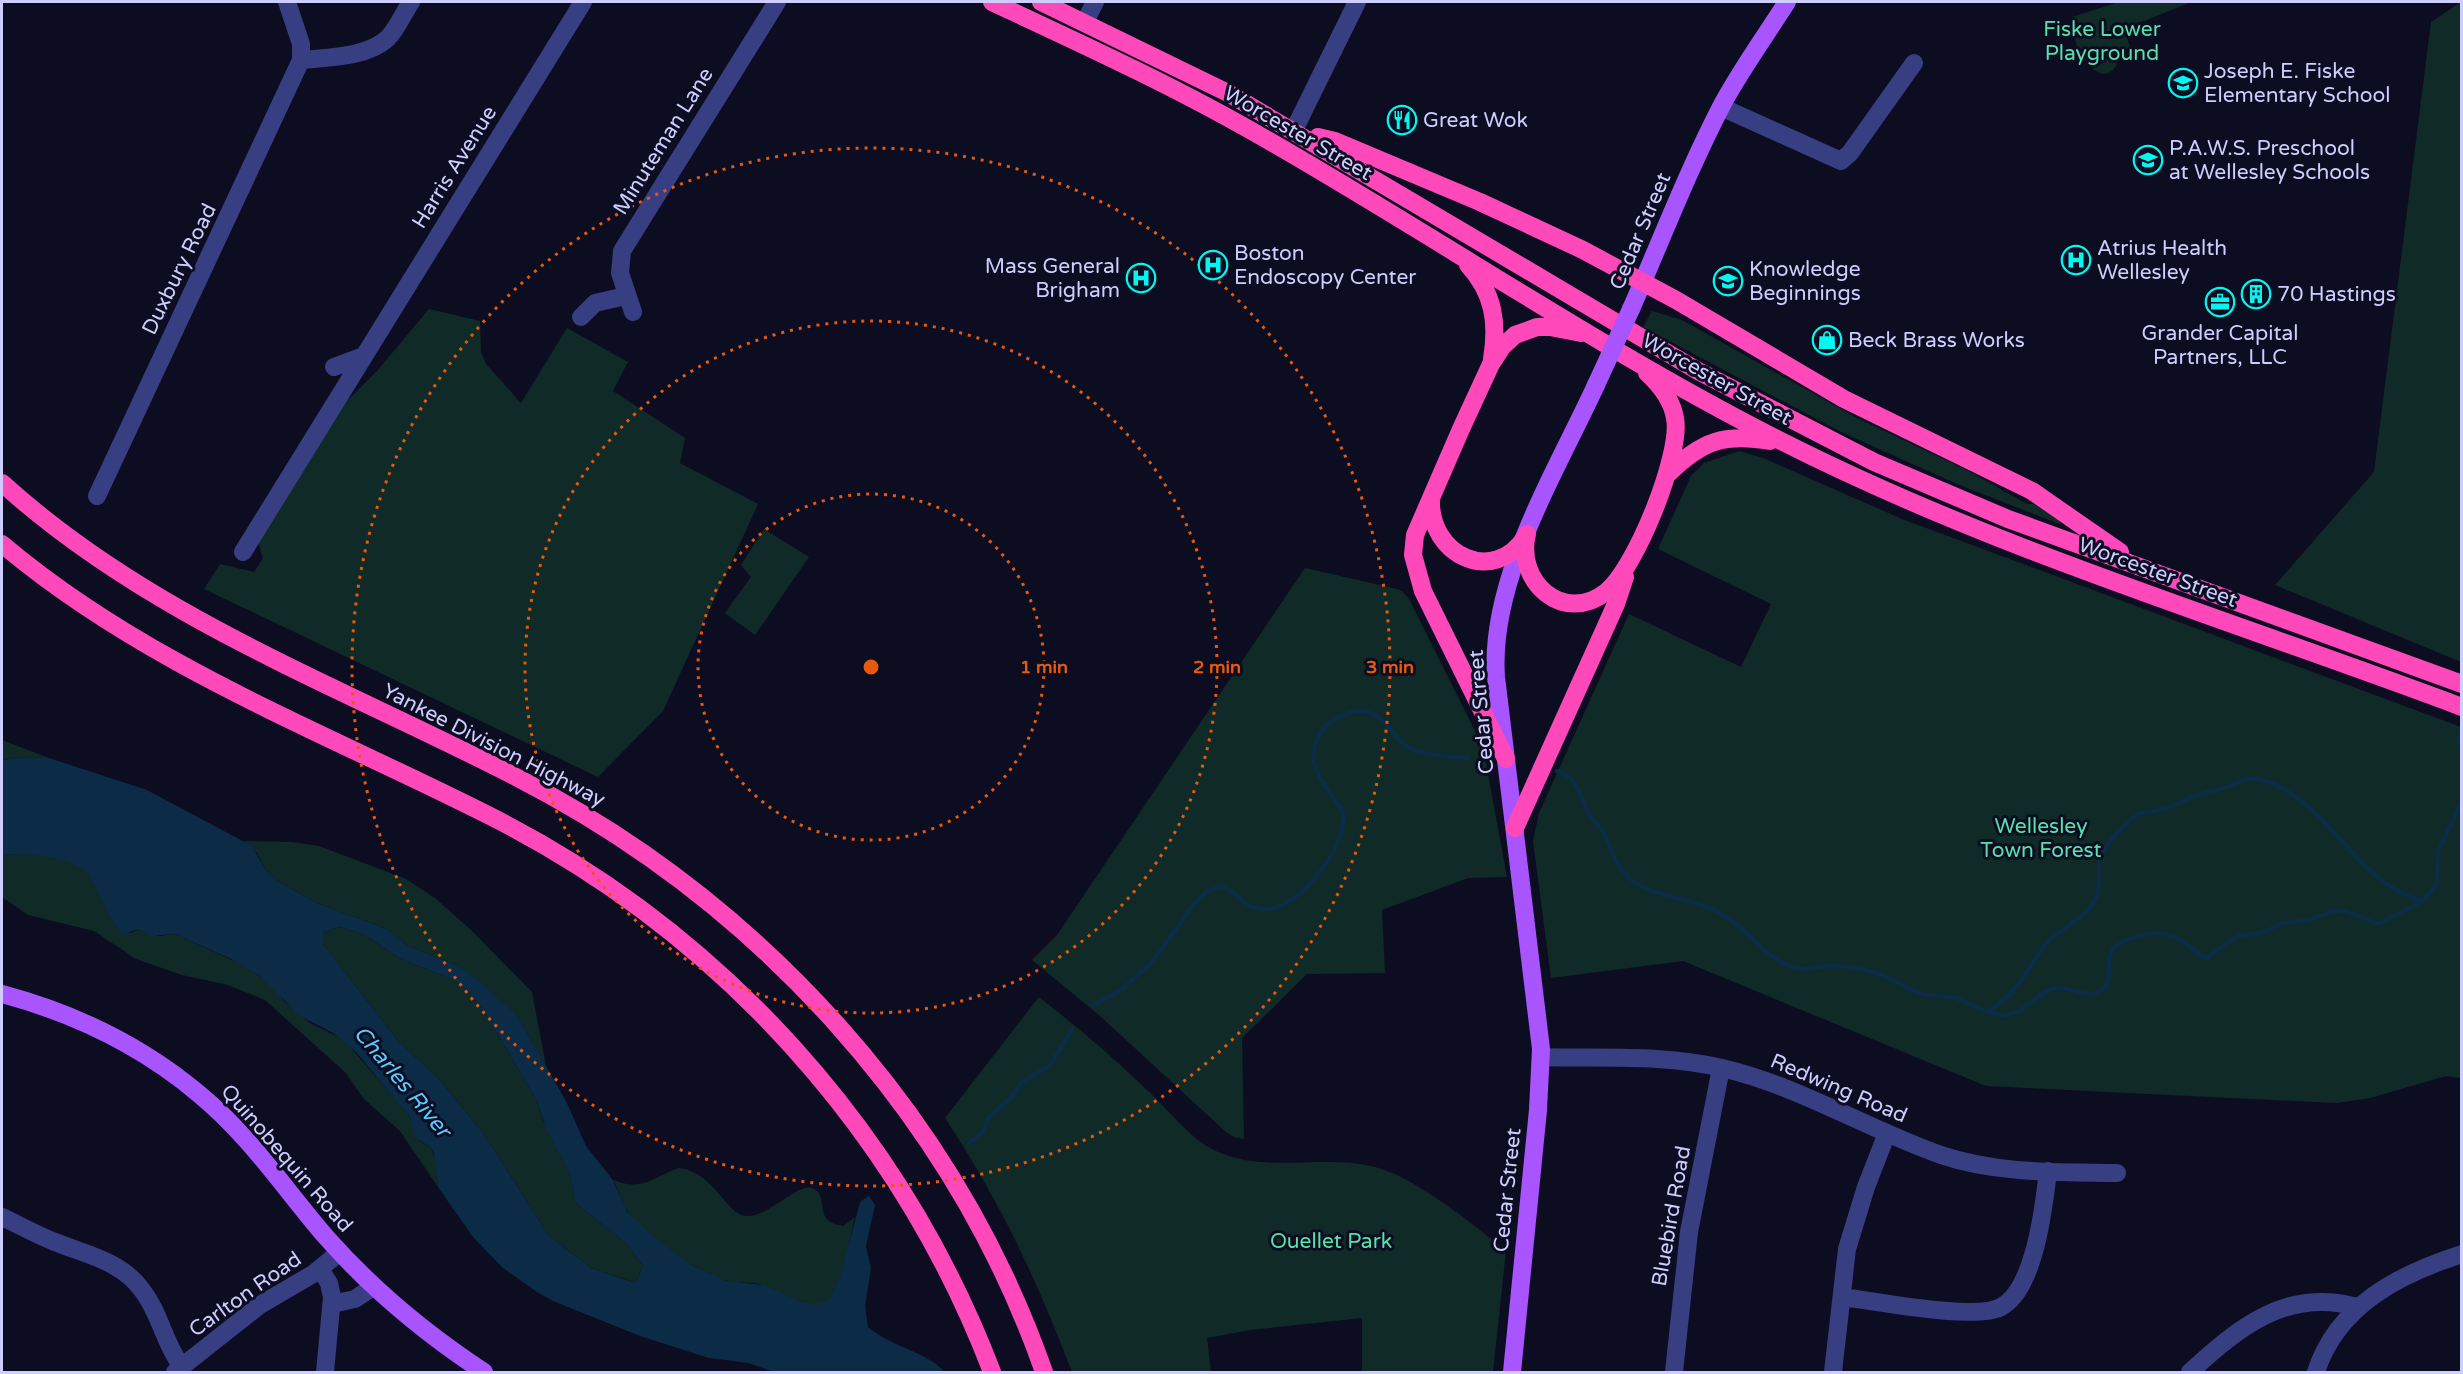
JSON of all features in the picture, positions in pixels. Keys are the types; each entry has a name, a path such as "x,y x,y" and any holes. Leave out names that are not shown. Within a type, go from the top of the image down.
{"highway":[{"name":"Worcester Street","path":"992,2 1219,113 1714,406 1785,443 1908,500 1999,538 2462,707"},
{"name":"Worcester Street","path":"1041,2 1184,70 1293,130 1655,346 1784,418 1955,497 2150,571 2462,684"},
{"path":"1293,130 1335,141 1561,239 1642,282 1844,399 2032,492 2150,571"},
{"path":"1452,250 1477,275 1489,295 1495,325 1491,364"},
{"path":"1506,759 1429,605 1415,567 1415,535 1491,364 1508,340 1532,328 1550,327 1596,337"},
{"path":"1515,828 1616,604 1627,567 1669,473 1676,430 1672,405 1660,387 1626,353"},
{"path":"1669,473 1697,449 1723,438 1746,437 1785,443"},
{"name":"Yankee Division Highway","path":"2,483 87,552 174,608 563,802 652,859 717,908 776,962 832,1019 884,1081 916,1124 959,1191 989,1246 1020,1310 1044,1372"},
{"path":"1431,497 1431,515 1439,536 1460,555 1478,560 1498,558 1515,549 1527,534"},
{"path":"1527,534 1523,552 1528,572 1544,592 1563,601 1586,602 1602,595 1614,585 1627,567"},
{"path":"2,544 68,595 135,639 204,677 529,836 603,882 687,944 782,1034 833,1094 879,1156 942,1261 992,1372"}],"main road":[{"name":"Cedar Street","path":"1512,1372 1541,1058 1496,677 1496,641 1504,594 1527,534 1721,108 1787,2"},
{"name":"Quinobequin Road","path":"2,994 57,1012 109,1035 186,1083 246,1138 340,1252 373,1287 419,1325 484,1372"}],"street":[{"path":"287,2 301,44 301,60 352,54 373,47 389,37 411,2"},
{"name":"Harris Avenue","path":"243,552 583,2"},
{"name":"Minuteman Lane","path":"581,317 595,303 630,304 620,273 622,251 777,2"},
{"path":"1085,22 1095,2"},
{"path":"1293,130 1357,2"},
{"name":"Duxbury Road","path":"97,496 301,60"},
{"path":"1721,108 1841,161 1850,153 1914,63"},
{"path":"334,367 364,356"},
{"name":"Redwing Road","path":"1541,1058 1663,1058 1720,1068 1763,1080 1887,1133 1960,1161 2048,1171 2117,1173"},
{"name":"Bluebird Road","path":"1674,1372 1685,1255 1720,1068"},
{"path":"1833,1372 1847,1249 1866,1187 1887,1133"},
{"path":"1842,1297 1977,1313 2001,1307 2018,1292 2026,1271 2042,1220 2048,1171"},
{"path":"2,1217 49,1240 111,1263 129,1276 150,1300 179,1370"},
{"name":"Carlton Road","path":"179,1370 260,1305 320,1269 340,1252"},
{"path":"2316,1372 2333,1336 2357,1307 2398,1280 2462,1254"},
{"path":"320,1269 332,1290 325,1372"},
{"path":"332,1304 355,1299 373,1287"},
{"path":"2190,1372 2239,1329 2263,1315 2314,1303 2357,1307"}],"green space":[{"name":"Fiske Lower Playground","path":"2119,2 2189,3 2124,29 2132,53 2119,59 2109,73 2104,74 2092,68 2078,49 2072,17"},
{"path":"2461,2 2461,662 2275,585 2374,472 2431,22"},
{"path":"429,309 480,321 481,352 486,364 521,403 567,328 628,362 613,391 685,438 680,463 758,504 663,711 598,777 204,589 220,564 254,572 263,558 258,542 340,408 377,371"},
{"path":"1652,311 1682,320 1855,417 1972,473 2027,504 2034,504 2060,521 2060,524 1957,484 1841,432 1643,327"},
{"name":"Wellesley Town Forest","path":"1739,451 1763,458 1902,519 2461,727 2461,1078 2446,1076 2370,1098 2337,1103 1986,1086 1683,961 1551,978 1533,841 1539,813 1629,614 1741,667 1771,604 1658,549 1691,476 1704,463"},
{"path":"764,529 809,557 755,635 725,613 751,577 741,565"},
{"path":"1305,568 1393,588 1402,591 1409,599 1483,747 1507,877 1468,878 1382,910 1385,973 1307,974 1242,1038 1244,1139 1226,1132 1100,1016 1032,960 1057,935"},
{"path":"2,740 49,758 27,757 2,760"},
{"path":"244,841 292,842 319,846 406,879 435,898 471,930 532,992 546,1066 518,1017 458,966 408,946 387,929 317,903 277,881 265,869 257,853"},
{"path":"2,855 47,856 79,865 97,885 118,930 131,933 139,929 159,936 175,934 245,966 272,985 284,1001 310,1023 344,1040 400,1104 410,1117 420,1141 431,1148 436,1162 438,1187 400,1131 363,1098 346,1073 265,1000 228,985 182,975 136,959 94,931 28,915 2,897"},
{"path":"340,927 365,935 399,958 451,979 469,992 484,1011 536,1099 543,1120 570,1174 576,1203 626,1243 643,1265 637,1281 633,1282 591,1268 549,1236 483,1133 439,1079 399,1042 323,944 323,932"},
{"name":"Ouellet Park","path":"1039,997 1107,1053 1189,1132 1208,1147 1236,1158 1255,1162 1352,1163 1388,1171 1442,1202 1506,1250 1493,1372 1362,1372 1362,1318 1250,1330 1207,1338 1211,1372 1072,1372 1016,1242 983,1180 945,1118"},
{"path":"679,1168 692,1171 702,1178 733,1209 747,1216 764,1211 799,1190 812,1188 820,1196 824,1214 833,1224 843,1226 855,1217 839,1283 829,1300 823,1303 806,1303 760,1284 725,1280 699,1269 672,1253 647,1234 628,1213 613,1180 640,1184"}],"water":[{"name":"Charles River","path":"27,757 49,758 147,790 252,846 265,869 277,881 317,903 387,929 408,946 458,966 478,980 518,1017 566,1101 586,1146 613,1180 627,1212 656,1239 693,1266 727,1281 764,1285 799,1301 812,1304 825,1302 830,1299 840,1277 861,1201 869,1196 875,1205 866,1246 871,1268 865,1306 868,1327 886,1339 930,1360 944,1372 774,1372 749,1363 709,1358 640,1336 553,1301 537,1292 503,1268 473,1237 438,1187 434,1154 431,1148 415,1137 410,1117 356,1052 333,1033 300,1016 260,976 231,959 175,934 152,936 139,929 124,934 118,930 88,873 79,867 47,856 2,855 2,760","holes":["340,927 365,935 399,958 451,979 469,992 484,1011 536,1099 547,1130 570,1174 576,1203 626,1243 643,1265 637,1281 632,1282 591,1268 549,1236 483,1133 439,1079 399,1042 323,944 323,932"]}],"waterway":[{"path":"1094,1005 1121,990 1153,961 1194,904 1207,891 1221,886 1252,907 1267,909 1280,906 1293,898 1320,872 1339,840 1343,824 1342,811 1322,782 1314,759 1315,743 1325,727 1333,720 1352,712 1372,713 1380,718 1403,744 1410,748 1431,754 1468,758"},
{"path":"2461,730 2459,740 2462,744"},
{"path":"1557,771 1574,782 1620,867 1637,884 1716,911 1727,917 1785,964 1802,969 1838,966 1874,972 1919,993 1955,998 2004,1015 2017,1012 2051,989 2064,988 2091,994 2097,993 2105,987 2108,981 2109,961 2115,947 2137,936 2169,935 2184,942 2206,958 2239,935 2259,934 2283,923 2309,920 2333,911 2345,911 2379,924 2423,901 2437,884 2438,851 2462,801"},
{"path":"1988,1011 2000,1003 2018,985 2044,946 2088,910 2098,893 2099,864 2102,853 2130,821 2139,814 2166,809 2198,795 2248,779 2259,779 2283,789 2304,803 2378,877 2399,891 2423,901"},
{"path":"969,1143 982,1133 989,1117 1012,1097 1021,1083 1049,1066 1072,1030"}],"place":[{"name":"Joseph E. Fiske Elementary School","path":"2183,83"},
{"name":"Great Wok","path":"1402,120"},
{"name":"P.A.W.S. Preschool at Wellesley Schools","path":"2148,160"},
{"name":"Atrius Health Wellesley","path":"2076,260"},
{"name":"Boston Endoscopy Center","path":"1213,265"},
{"name":"Mass General Brigham","path":"1141,278"},
{"name":"Knowledge Beginnings","path":"1728,281"},
{"name":"70 Hastings","path":"2256,294"},
{"name":"Grander Capital Partners, LLC","path":"2220,302"},
{"name":"Beck Brass Works","path":"1827,340"}]}
